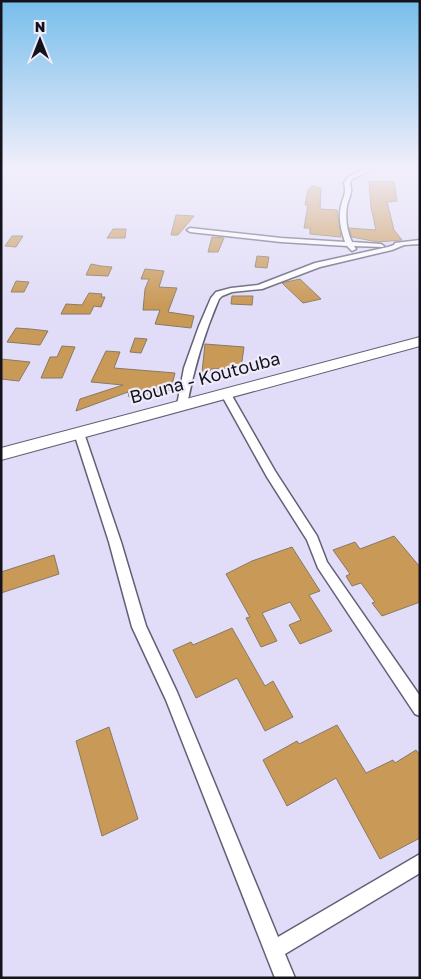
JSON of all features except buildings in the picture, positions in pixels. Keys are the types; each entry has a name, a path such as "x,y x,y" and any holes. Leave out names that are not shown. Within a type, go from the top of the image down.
{"main road":[{"name":"Bouna - Koutouba","path":"1,454 420,341"}],"street":[{"path":"342,215 345,236 356,256"},
{"path":"190,230 280,240 371,247 420,242"},
{"path":"182,405 188,368 215,298 231,290 259,287 318,265 390,250 404,243"},
{"path":"226,394 271,474 313,539 322,564 420,709"},
{"path":"79,433 115,542 140,627 172,697 285,978"},
{"path":"274,950 420,863"}]}
